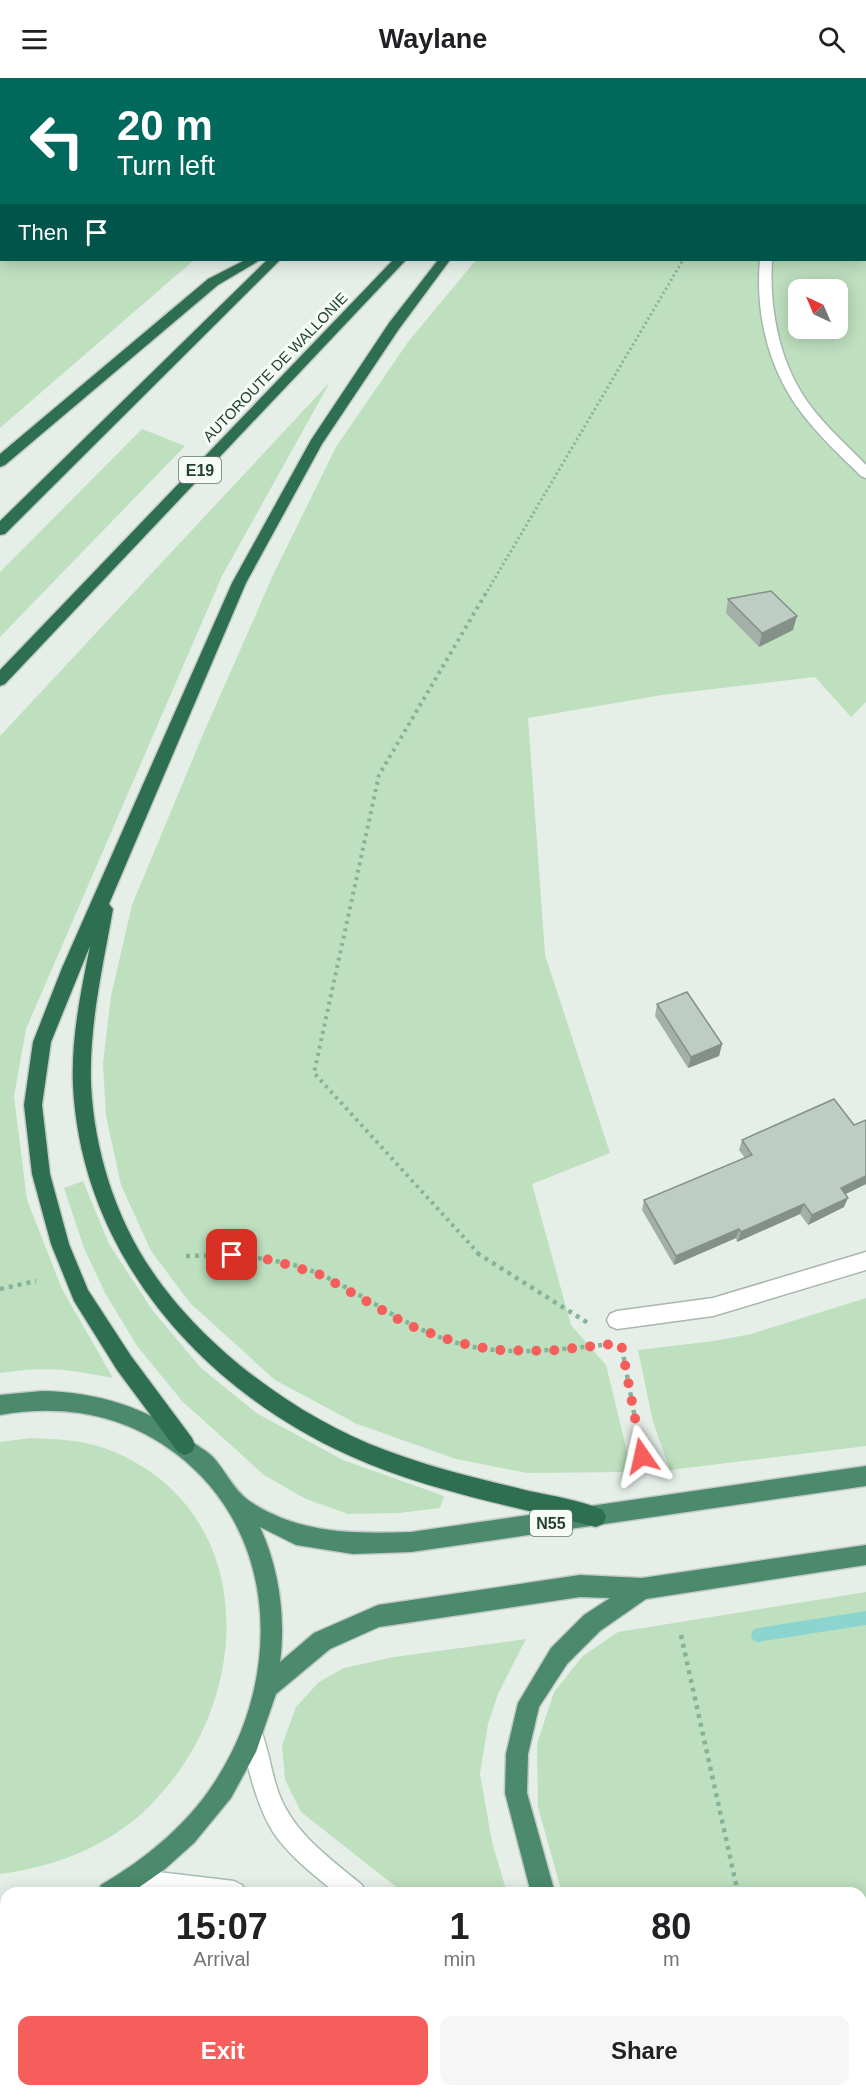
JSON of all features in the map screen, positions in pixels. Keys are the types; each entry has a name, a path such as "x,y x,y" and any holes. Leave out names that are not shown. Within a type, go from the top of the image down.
{"highway":[{"path":"0,462 213,282 252,261"},
{"path":"0,530 273,261"},
{"name":"AUTOROUTE DE WALLONIE","path":"0,680 399,261"},
{"path":"185,1444 124,1363 81,1295 60,1244 41,1174 33,1105 42,1042 71,968 244,573 316,443 394,326 443,261"},
{"path":"109,885 82,1050 84,1107 93,1155 113,1215 143,1275 190,1332 230,1370 290,1415 357,1449 421,1472 596,1516"},
{"name":"N55","path":"0,1405 26,1400 83,1402 137,1417 185,1444 216,1473 241,1508 260,1547 270,1592 273,1639 267,1687 252,1736 223,1790 183,1840 133,1880 120,1887"},
{"name":"N55","path":"241,1508 296,1535 353,1544 411,1542 866,1476"},
{"path":"267,1687 322,1641 378,1616 580,1586 642,1588 866,1555"},
{"path":"541,1887 516,1793 517,1754 529,1703 559,1656 592,1623 642,1588"}],"street":[{"path":"766,261 765,302 772,333 789,381 801,402 820,426 866,473"},
{"path":"617,1320 713,1307 866,1261"},
{"path":"252,1736 258,1768 282,1824 314,1858 347,1887"},
{"path":"133,1880 187,1887"}],"path":[{"path":"591,1324 480,1256 314,1073 379,775 682,261"},
{"path":"186,1256 232,1255 272,1260 321,1275 408,1325 455,1342 494,1350 548,1351 611,1344"},
{"path":"0,1289 36,1281"},
{"path":"621,1343 642,1456"},
{"path":"681,1635 737,1887"}],"green space":[{"path":"0,261 193,261 0,428"},
{"path":"475,261 866,261 866,702 851,717 815,677 662,695 528,718 545,955 610,1153 532,1184 571,1325 606,1365 632,1472 527,1473 456,1459 357,1424 275,1380 190,1303 151,1251 121,1185 106,1116 103,1063 111,996 132,905 204,732 274,573 336,447 408,342"},
{"path":"330,382 222,576 26,1029 14,1096 27,1200 62,1289 113,1378 56,1369 0,1373 0,736"},
{"path":"142,429 185,446 0,637 0,572"},
{"path":"83,1181 109,1244 153,1311 201,1368 258,1414 343,1460 444,1496 440,1508 399,1513 348,1514 306,1499 264,1475 182,1401 137,1346 105,1293 84,1248 64,1188"},
{"path":"866,1298 866,1446 670,1470 653,1422 638,1350 751,1334"},
{"path":"31,1438 79,1442 107,1449 154,1474 188,1508 212,1548 224,1593 226,1641 218,1689 200,1735 174,1778 150,1806 122,1829 79,1853 49,1864 0,1874 0,1442"},
{"path":"866,1592 866,1887 560,1887 538,1807 537,1744 554,1692 583,1656 618,1632"},
{"path":"526,1639 498,1694 488,1724 480,1774 492,1842 505,1887 396,1887 301,1812 285,1780 282,1745 296,1707 319,1682 344,1668 394,1657"}],"building":[{"path":"771,591 797,616 762,633 728,599"},
{"path":"687,992 722,1044 691,1057 657,1004"},
{"path":"834,1099 854,1125 866,1120 866,1176 841,1188 848,1198 812,1215 804,1204 741,1232 739,1229 676,1256 644,1200 752,1155 742,1140"}],"waterway":[{"path":"758,1635 866,1618"}],"route":[{"path":"232,1255 272,1260 321,1275 408,1325 455,1342 494,1350 548,1351 621,1343 642,1456"}]}
